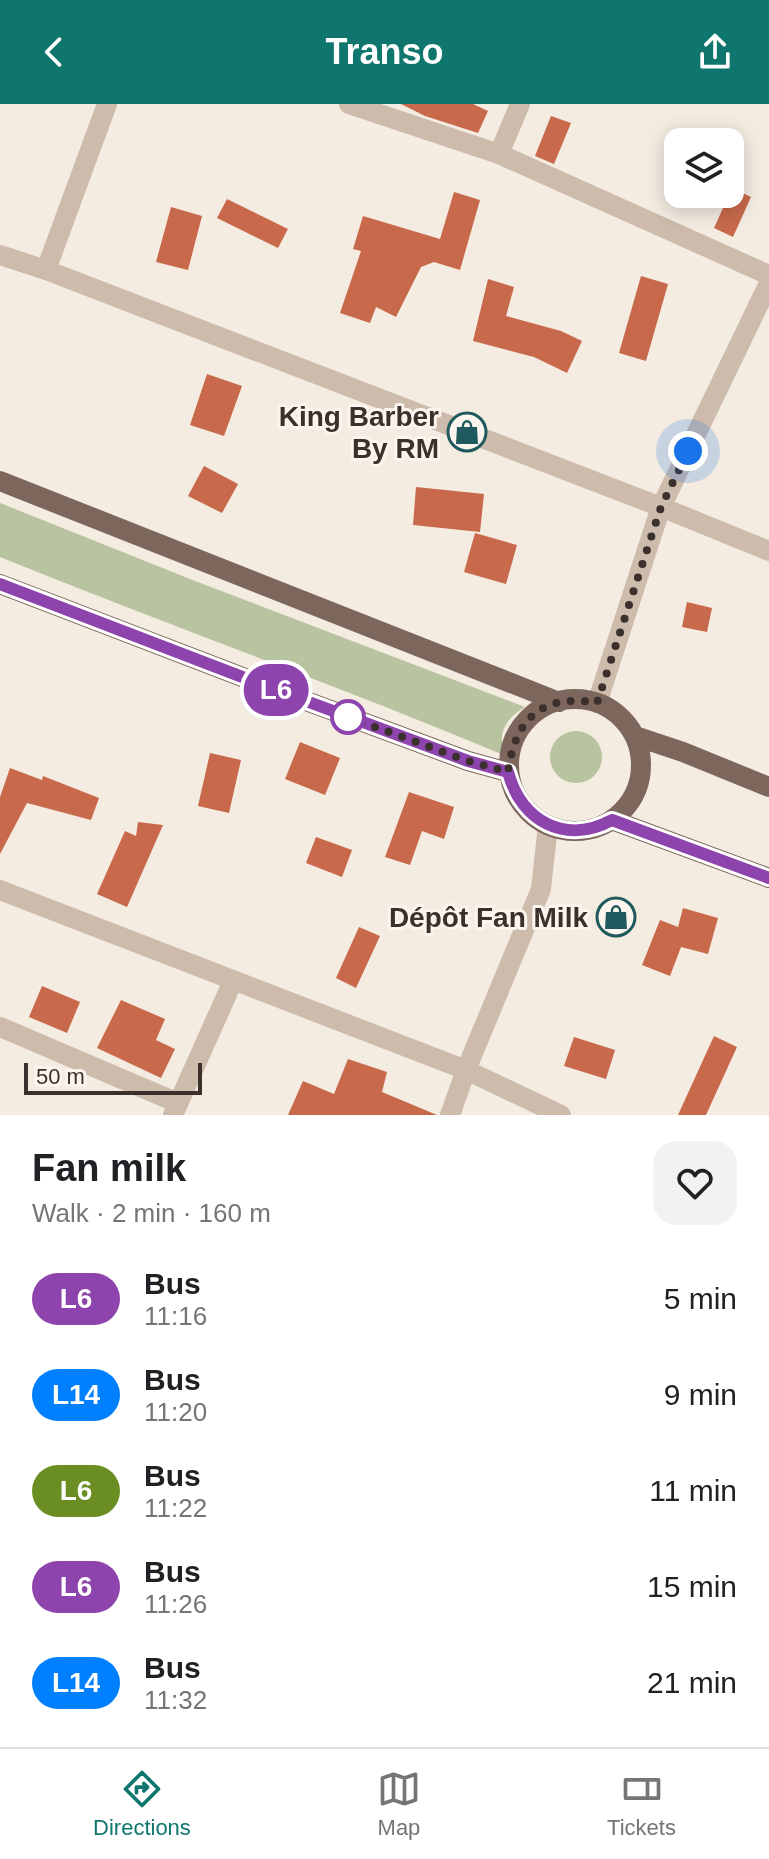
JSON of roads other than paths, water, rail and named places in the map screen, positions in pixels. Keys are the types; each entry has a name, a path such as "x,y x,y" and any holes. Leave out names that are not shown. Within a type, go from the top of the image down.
{"main road":[{"path":"0,481 559,702"},
{"path":"0,584 468,761 508,772"},
{"path":"578,700 597,703 619,716 635,736 641,762 637,788 623,811 600,826 587,830 560,829 548,825 522,804 512,789 508,772 514,743 521,729 544,707 578,700"},
{"path":"635,736 769,787"},
{"path":"612,820 769,878"}],"street":[{"path":"46,270 107,104"},
{"path":"349,104 499,154 769,275"},
{"path":"499,154 520,104"},
{"path":"0,255 46,270 769,551"},
{"path":"597,703 661,507 769,283"},
{"path":"450,1115 541,889 548,825"},
{"path":"0,890 466,1070 561,1115"},
{"path":"0,1027 176,1109 233,981"}],"place":[{"name":"King Barber By RM","path":"467,432"},
{"name":"Dépôt Fan Milk","path":"616,917"}]}
